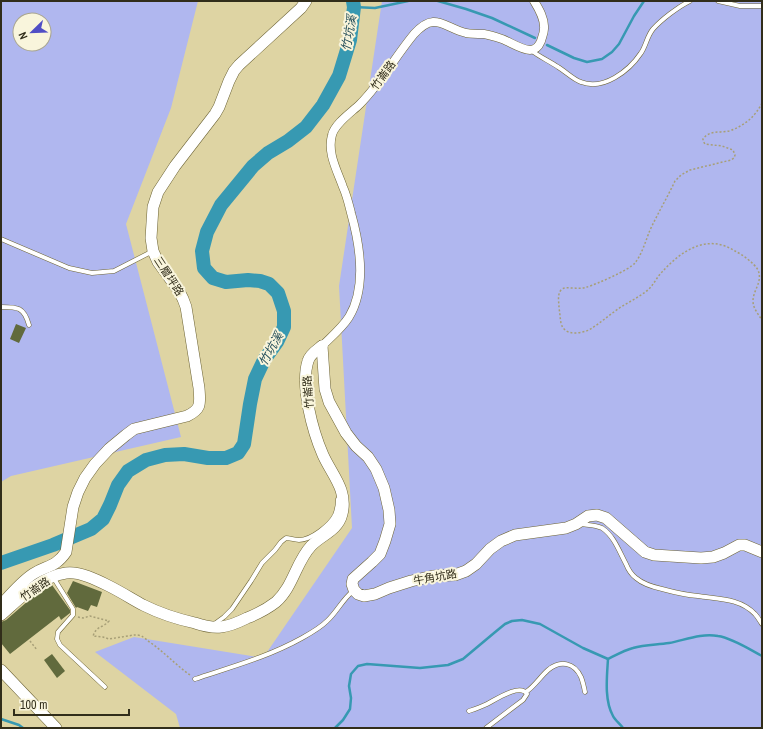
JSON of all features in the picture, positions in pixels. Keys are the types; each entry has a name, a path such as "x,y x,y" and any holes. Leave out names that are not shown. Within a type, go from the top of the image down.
{"street":[{"name":"三層坪路","path":"1,605 26,579 58,562 62,558 68,546 73,510 78,492 85,478 95,464 109,449 134,430 187,416 195,413 198,408 200,399 199,388 186,307 184,299 158,262 153,251 151,238 153,207 158,192 175,166 215,114 234,71 301,8 306,1"},
{"path":"531,50 540,45 544,30 543,19 534,1"},
{"name":"竹崙路","path":"1,615 27,592 43,581 53,576 68,573 80,574 96,579 155,611 210,627 231,626 261,612 283,594 293,578 305,553 312,545 338,524 342,514 343,499 341,487 324,456 316,435 309,409 306,389 308,360 313,353 343,325 355,304 360,283 359,253 356,233 345,192 330,152 332,133 337,125 371,92 405,44 420,27 426,23 433,22 444,24 465,33 491,35 531,50"},
{"path":"322,346 325,389 329,402 346,432 356,446 368,457 376,469 384,488 389,510 390,524 380,554 353,579 352,584 354,590"},
{"name":"牛角坑路","path":"354,590 358,594 364,596 375,594 411,581 466,571 476,564 490,549 515,535 566,528 576,524 588,516 597,515 606,518 644,552 654,555 701,558 713,557 739,545 745,545 762,552"},
{"path":"1,670 56,728"}],"lane":[{"path":"531,50 580,82 593,85 606,82 621,73 634,62 652,30 685,3 690,1"},
{"path":"718,1 740,6 762,6"},
{"path":"1,239 69,268 92,274 114,272 153,251"},
{"path":"1,307 20,309 27,317 29,325"},
{"path":"210,627 232,609 262,563 275,550 283,539 289,538 298,540 309,537 325,527 331,521 338,507 338,483"},
{"path":"576,524 591,525 601,528 614,542 635,578 643,583 677,592 717,598 745,605 756,614 762,624"},
{"path":"53,576 73,609 73,616 58,632 57,639 60,645 105,687"},
{"path":"195,679 289,646 314,632 328,621 346,597 354,590"},
{"path":"486,728 523,700 527,694 526,692 532,688 551,668 560,664 567,664 573,667 581,676 585,692"},
{"path":"469,711 505,694 520,690 526,692"}],"path":[{"path":"762,103 755,115 743,125 729,131 710,133 703,138 705,144 729,148 733,150 736,155 731,160 690,170 680,175 651,228 635,264 620,273 586,287 562,289 559,292 558,298 561,323 566,331 571,333 587,331 648,290 668,266 686,252 698,245 709,243 721,244 741,254 758,270 762,280 753,303 762,320"},
{"path":"73,616 83,618 90,616 108,621 106,625 96,630 93,636 95,637 109,639 134,635 143,637 195,679"},
{"path":"30,641 37,650"}],"shaded area":[{"path":"1,1 198,1 171,108 126,224 181,437 11,476 1,482"},
{"path":"382,1 762,1 762,728 180,728 176,714 95,652 134,637 263,658 352,528 339,286"}],"building":[{"path":"16,324 26,328 19,343 10,339"},
{"path":"73,581 102,592 97,607 91,605 88,611 77,607 76,608 67,593"},
{"path":"52,585 70,610 70,613 61,620 59,616 10,654 1,643 1,622 6,620 35,595"},
{"path":"52,654 65,671 57,678 44,660"}],"waterway":[{"name":"竹坑溪","path":"1,563 53,545 91,529 103,519 118,485 128,471 146,460 165,455 184,454 208,458 226,458 238,453 244,444 255,379 264,360 277,342 284,327 284,311 278,293 269,284 260,281 248,280 226,282 213,278 204,268 202,251 207,232 221,205 253,166 268,153 288,141 306,127 323,105 339,76 350,40 354,7 353,1"},
{"path":"354,7 375,8 408,1"},
{"path":"438,1 492,18 535,38"},
{"path":"547,45 574,58 587,62 602,59 612,52 619,44 644,1"},
{"path":"335,728 343,720 350,709 351,698 349,686 351,674 358,666 367,664 420,668 448,665 463,659 505,624 512,621 522,620 540,624 583,648 608,659 624,651 646,645 669,643 705,635 729,639 762,656"},
{"path":"608,659 608,703 613,716 623,728"},
{"path":"1,719 19,725 23,728"}]}
